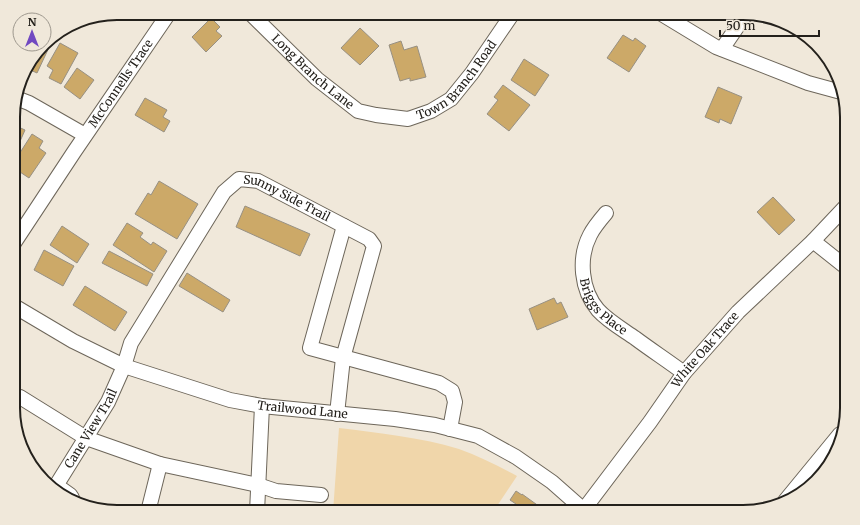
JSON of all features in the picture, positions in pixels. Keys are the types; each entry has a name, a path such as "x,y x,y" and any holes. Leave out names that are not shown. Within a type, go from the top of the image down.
{"street":[{"name":"McConnells Trace","path":"20,234 85,135 164,20"},
{"name":"Long Branch Lane","path":"257,20 317,79 358,110 376,115 408,119"},
{"name":"Town Branch Road","path":"408,119 431,111 451,99 508,20"},
{"path":"672,20 716,47 808,83 836,91"},
{"path":"722,49 742,20"},
{"name":"McConnells Trace","path":"22,100 85,135"},
{"name":"Sunny Side Trail","path":"124,366 131,343 224,192 239,179 258,181 369,239 374,246 343,358 337,414"},
{"name":"Briggs Place","path":"606,213 590,235 587,242 582,270 587,290 598,309 605,316 684,373"},
{"name":"White Oak Trace","path":"588,505 684,373 738,312 814,241 840,213"},
{"path":"344,226 310,348 438,383 452,391 455,402 450,428"},
{"path":"814,241 840,262"},
{"name":"Trailwood Lane","path":"20,310 73,341 124,366 230,400 262,406 435,425 478,436 516,458 552,482 577,505"},
{"name":"Cane View Trail","path":"57,484 108,402 124,366"},
{"path":"20,397 86,438 160,464 258,485 276,491 321,495"},
{"path":"258,505 262,406"},
{"path":"793,491 834,441"},
{"path":"150,505 160,464"}],"shaded area":[{"path":"339,428 429,441 459,449 517,476 498,505 334,505"}],"building":[{"path":"209,20 213,20 220,27 216,31 222,36 206,52 192,37"},
{"path":"360,28 379,46 360,65 341,48"},
{"path":"623,35 633,41 635,38 646,46 629,72 607,58"},
{"path":"401,41 404,50 417,46 426,77 410,81 410,78 400,81 389,45"},
{"path":"60,43 78,53 61,84 49,78 53,70 47,66"},
{"path":"45,52 47,52 37,73 32,71"},
{"path":"524,59 549,75 535,96 511,80"},
{"path":"77,68 94,80 80,99 64,87"},
{"path":"503,85 530,105 509,131 487,114 498,100 494,97"},
{"path":"718,87 742,97 731,124 720,119 719,123 705,117"},
{"path":"145,98 167,110 163,117 170,121 164,132 135,115"},
{"path":"20,128 25,130 20,141"},
{"path":"32,134 43,141 39,148 46,153 29,178 20,172 20,153"},
{"path":"159,181 198,204 177,239 135,214 148,193 151,195"},
{"path":"773,197 795,220 779,235 757,212"},
{"path":"245,206 310,234 300,256 236,227"},
{"path":"127,223 143,233 140,237 151,245 153,242 167,251 154,272 113,245"},
{"path":"62,226 89,244 77,263 50,245"},
{"path":"44,250 74,266 63,286 34,270"},
{"path":"109,251 153,274 147,286 102,263"},
{"path":"187,273 230,300 223,312 179,286"},
{"path":"85,286 127,312 115,331 73,305"},
{"path":"554,298 557,304 561,302 568,317 537,330 529,309"},
{"path":"516,491 537,505 515,505 516,504 510,500"}]}
